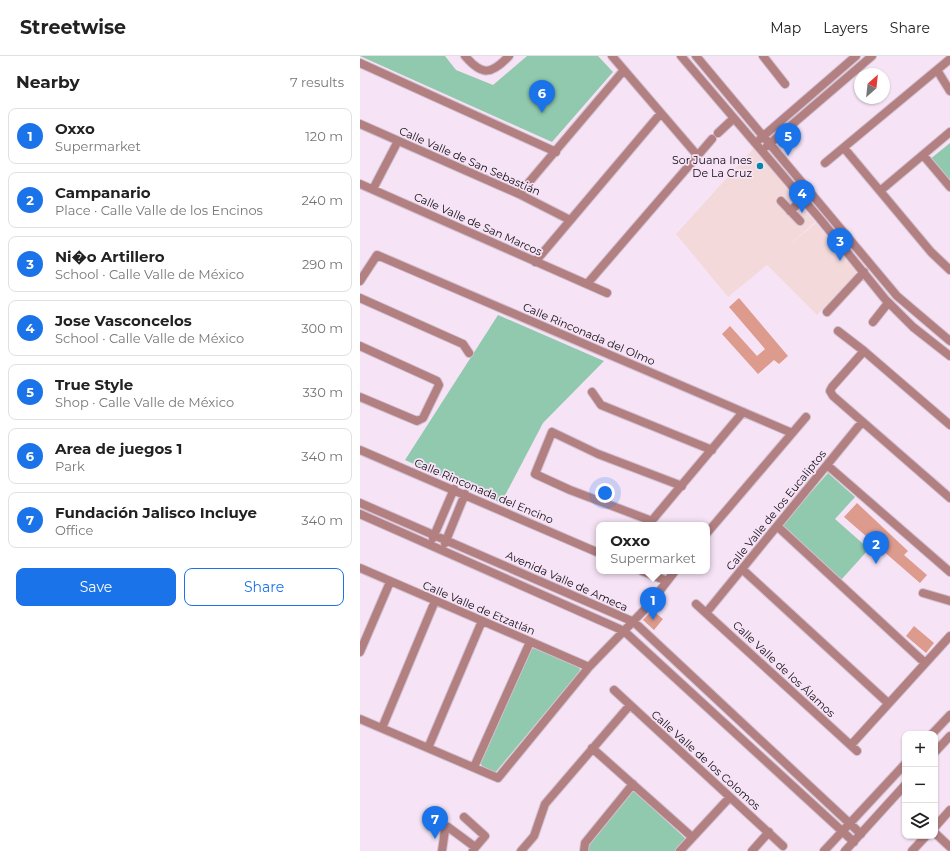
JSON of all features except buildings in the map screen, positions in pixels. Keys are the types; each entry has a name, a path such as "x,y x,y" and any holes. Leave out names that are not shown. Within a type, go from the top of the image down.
{"street":[{"path":"465,56 475,68 482,71 498,68 509,56"},
{"path":"612,56 697,155"},
{"path":"681,56 733,119 803,199 888,303 913,327 950,356"},
{"path":"696,56 897,296 950,341"},
{"path":"755,144 856,56"},
{"path":"761,150 770,144 872,56"},
{"path":"767,57 785,84"},
{"path":"825,163 950,59"},
{"path":"360,63 556,152"},
{"path":"519,194 624,70"},
{"path":"937,70 950,92"},
{"path":"535,262 661,113"},
{"path":"587,284 697,155 733,119"},
{"name":"Calle Valle de San Sebastián","path":"360,124 519,194 570,220"},
{"path":"880,191 950,132"},
{"path":"373,189 398,141"},
{"path":"844,148 931,252 950,270"},
{"path":"923,156 950,187"},
{"name":"Calle Valle de San Marcos","path":"360,184 607,293"},
{"path":"790,211 803,199"},
{"path":"781,200 800,221"},
{"name":"Calle Rinconada del Olmo","path":"360,281 376,255 792,433"},
{"path":"827,312 864,272"},
{"path":"360,298 463,344 469,353"},
{"path":"873,322 888,303"},
{"path":"838,331 864,351 950,425"},
{"path":"360,346 436,381 439,385 423,418 417,421 360,397"},
{"path":"864,351 830,391 862,422 950,498"},
{"path":"592,392 601,405 712,450"},
{"path":"651,522 743,412"},
{"path":"710,529 806,417"},
{"name":"Calle Valle de los Eucaliptos","path":"706,613 862,422"},
{"path":"648,522 535,474 552,432 598,454 682,486"},
{"name":"Calle Rinconada del Encino","path":"360,450 454,489 596,552"},
{"path":"827,465 950,572"},
{"path":"430,544 454,489"},
{"path":"442,550 465,494"},
{"name":"Avenida Valle de Ameca","path":"360,503 634,622 861,834"},
{"name":"Avenida Valle de Ameca","path":"360,514 624,631 854,842"},
{"path":"777,526 925,663"},
{"name":"Calle Valle de Etzatlán","path":"360,568 590,667"},
{"path":"742,569 888,703 950,636"},
{"path":"650,574 667,581"},
{"path":"360,720 498,778 590,667 634,622 673,574"},
{"path":"360,652 390,582"},
{"path":"923,593 950,601"},
{"path":"382,728 435,601"},
{"name":"Calle Valle de los Álamos","path":"696,604 854,748 888,703"},
{"path":"428,748 482,621"},
{"path":"474,767 530,642"},
{"name":"Calle Valle de los Colomos","path":"614,690 784,846"},
{"path":"522,851 534,836 545,804 630,706"},
{"path":"935,731 950,715"},
{"path":"938,749 950,736"},
{"path":"592,748 692,837"},
{"path":"824,851 902,767"},
{"path":"584,851 585,843 633,784"},
{"path":"845,851 902,788"},
{"path":"680,851 730,797"},
{"path":"938,824 950,810"},
{"path":"442,851 445,830 448,827 474,849 485,836 464,817"},
{"path":"752,851 769,832"},
{"path":"938,836 950,847"},
{"path":"912,851 923,839"}],"shaded area":[{"path":"754,148 815,222 788,246 816,223 857,272 817,315 767,265 728,297 676,234"}],"green space":[{"path":"360,56 445,56 456,70 493,85 527,56 598,56 613,72 552,142"},
{"path":"950,143 950,183 929,160"},
{"path":"498,315 604,361 543,423 501,503 405,460"},
{"path":"828,473 855,497 835,519 869,549 841,580 781,526"},
{"path":"532,644 579,665 580,671 494,774 483,768 480,762"},
{"path":"632,789 687,840 677,851 585,851 587,844"}],"place":[{"name":"Area de juegos 1","path":"542,113"},
{"name":"True Style","path":"788,156"},
{"name":"Sor Juana Ines De La Cruz","path":"760,166"},
{"name":"Jose Vasconcelos","path":"802,213"},
{"name":"Ni�o Artillero","path":"840,261"},
{"name":"Campanario","path":"876,564"},
{"name":"Oxxo","path":"653,620"},
{"name":"Fundación Jalisco Incluye","path":"435,839"}]}
